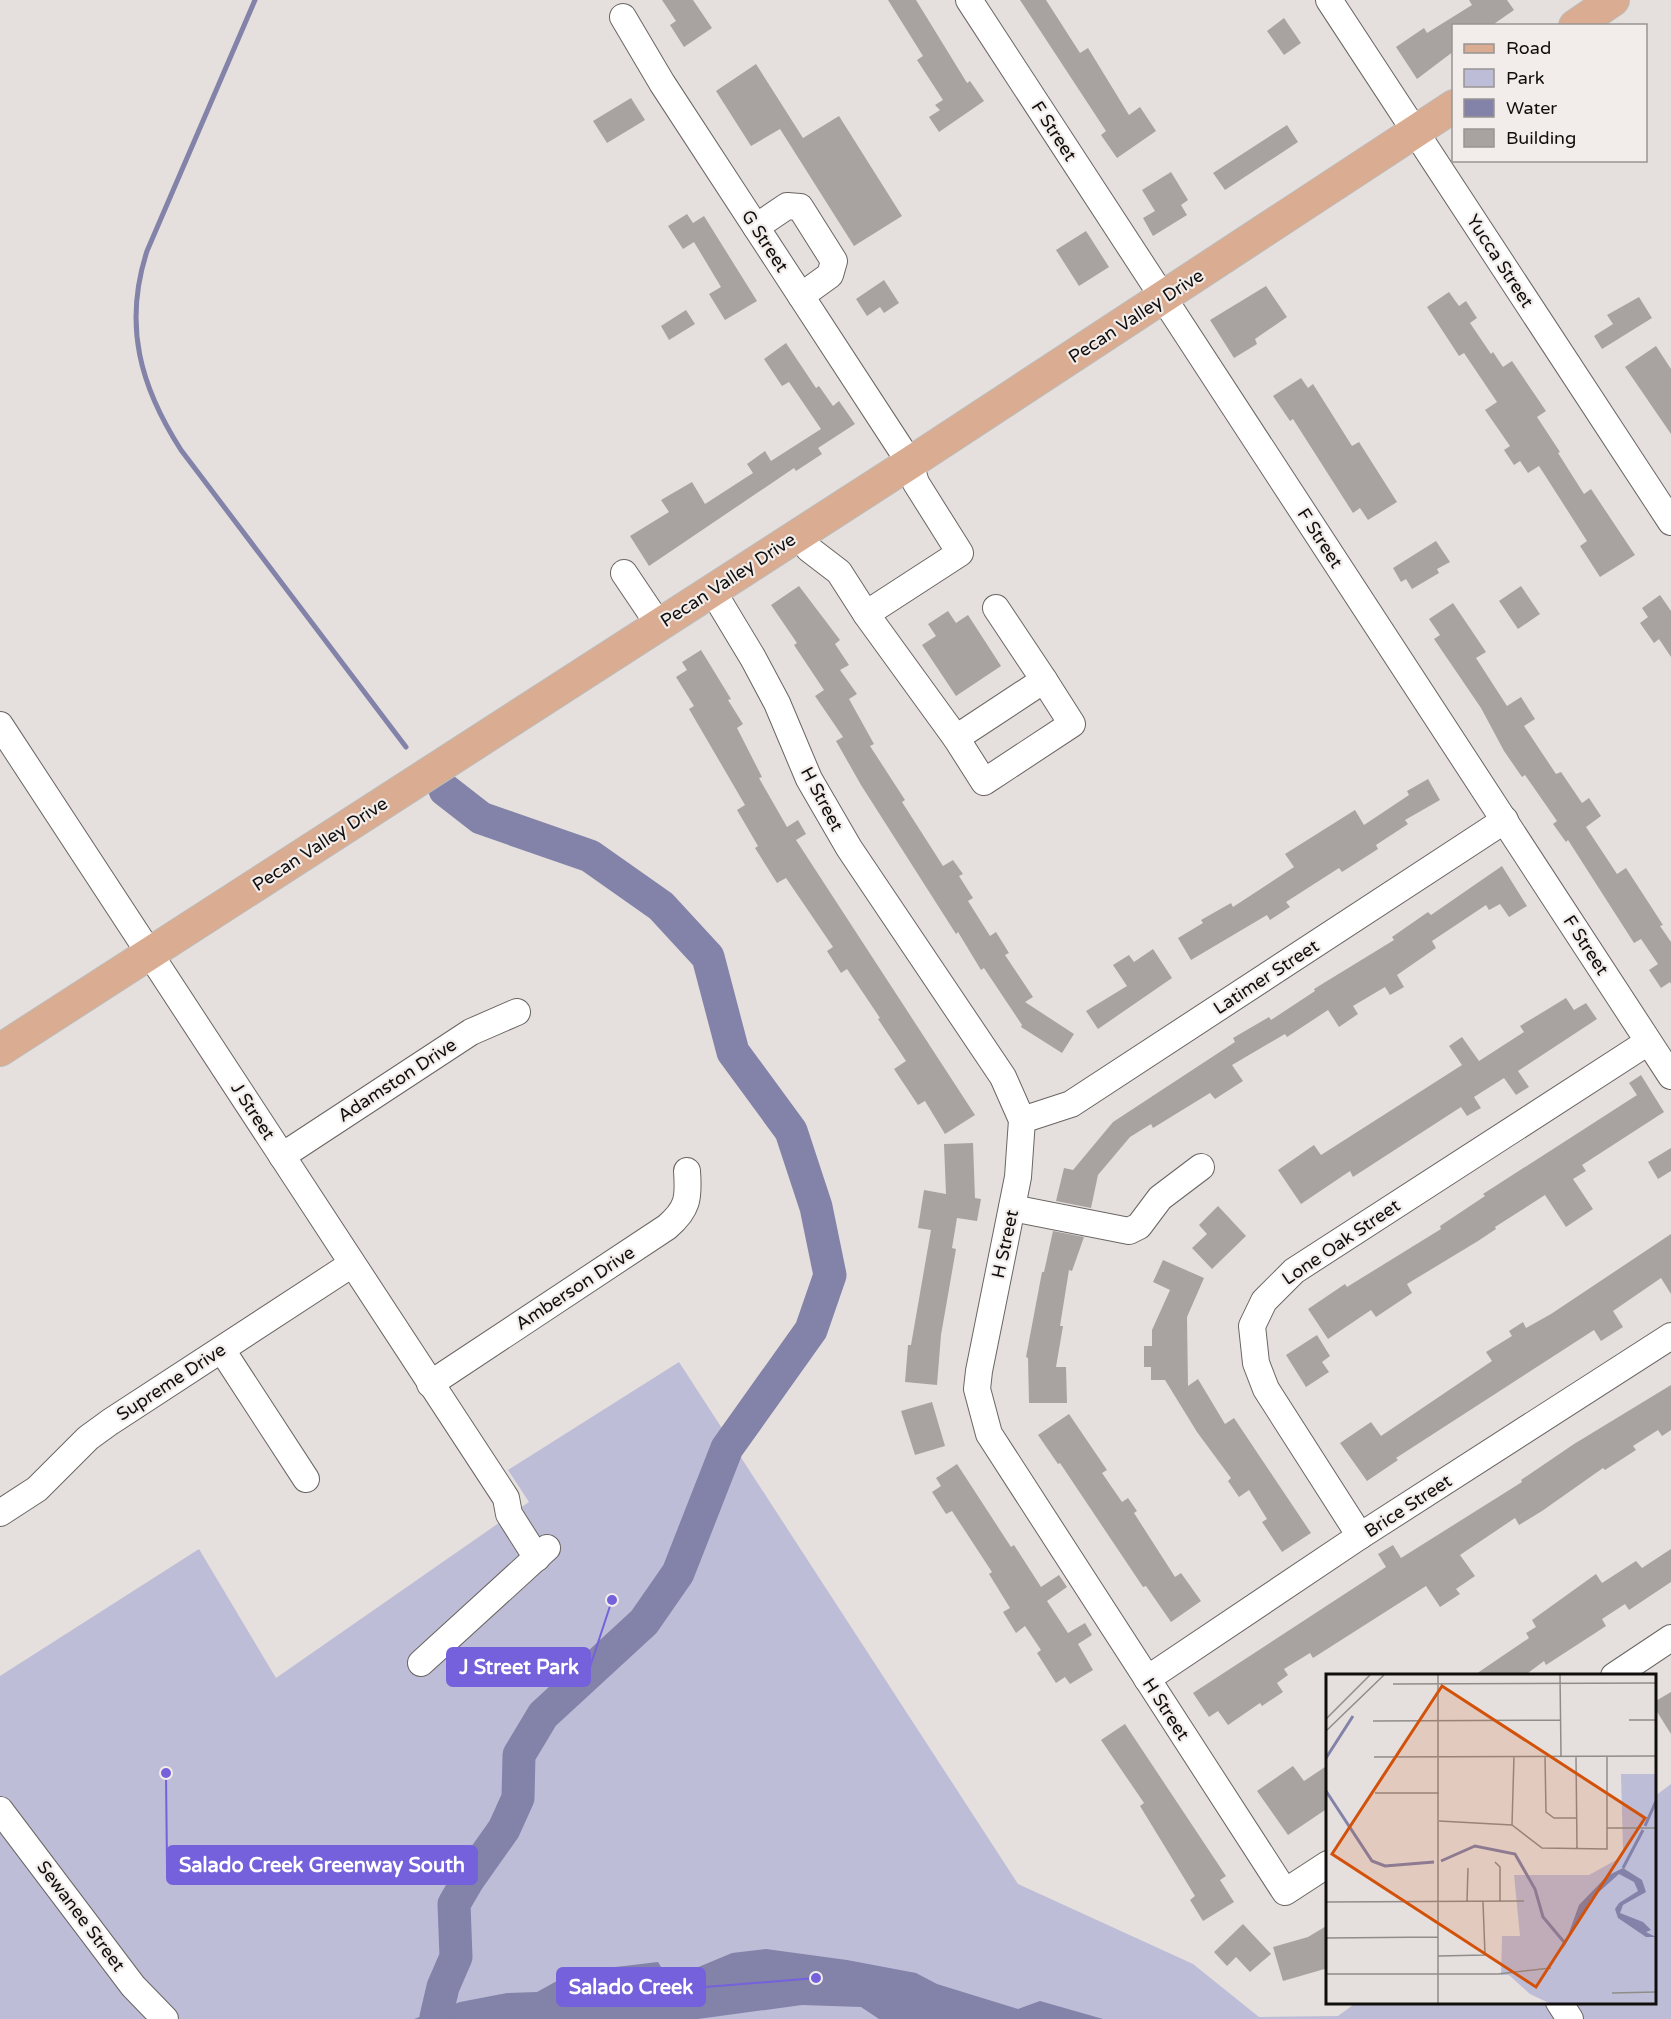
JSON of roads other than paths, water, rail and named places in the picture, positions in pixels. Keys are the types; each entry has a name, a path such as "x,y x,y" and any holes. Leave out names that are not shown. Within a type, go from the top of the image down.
{"main road":[{"path":"1578,24 1613,0"},
{"name":"Pecan Valley Drive","path":"0,1050 910,463 1452,107"}],"street":[{"name":"F Street","path":"969,0 1671,1076"},
{"name":"Yucca Street","path":"1329,0 1671,522"},
{"name":"G Street","path":"623,17 662,83 910,463 916,483 960,553 866,614"},
{"path":"756,227 787,206 800,207 834,261 830,275 801,296"},
{"path":"800,534 809,549 839,572 866,614 956,738 984,782 1072,724 996,608"},
{"path":"624,573 659,624"},
{"name":"H Street","path":"712,590 777,703 809,779 849,848 1002,1077 1022,1120 1018,1178 979,1371 978,1389 982,1414 989,1434 1285,1892 1326,1865"},
{"path":"956,738 1044,680"},
{"name":"J Street","path":"0,725 506,1498 508,1514 542,1553 421,1664"},
{"name":"Latimer Street","path":"1022,1120 1071,1104 1505,820"},
{"name":"Adamston Drive","path":"282,1156 471,1032 517,1012"},
{"name":"Lone Oak Street","path":"1360,1536 1261,1380 1252,1344 1252,1326 1264,1300 1294,1271 1648,1042"},
{"path":"1012,1208 1129,1231 1139,1226 1160,1198 1201,1167"},
{"name":"Amberson Drive","path":"430,1384 667,1227 682,1214 689,1193 687,1171"},
{"name":"Supreme Drive","path":"0,1513 37,1489 88,1438 352,1264"},
{"name":"Brice Street","path":"1147,1679 1360,1536 1671,1336"},
{"path":"222,1350 306,1479"},
{"path":"1617,1674 1671,1638"},
{"name":"Sewanee Street","path":"0,1810 133,1986 165,2019"},
{"path":"1561,2004 1570,2019"}],"water":[{"path":"766,1949 847,1960 916,1973 937,1984 1018,2009 1040,2001 1103,2019 879,2019 861,2007 802,2005 698,2019 414,2019 460,2002 507,1993 537,1992 573,1972 658,1962 666,1975 677,1976 732,1953"}],"waterway":[{"path":"255,0 147,251 136,304 136,330 140,354 155,402 181,450 406,747"},
{"path":"436,2017 443,1987 456,1957 454,1904 504,1829 518,1798 519,1755 543,1715 644,1622 678,1573 727,1448 811,1330 830,1275 816,1207 791,1131 733,1052 708,957 661,906 590,856 481,818 445,790"}],"place":[{"name":"J Street Park","path":"612,1600"},
{"name":"Salado Creek Greenway South","path":"166,1773"},
{"name":"Salado Creek","path":"816,1978"}]}
